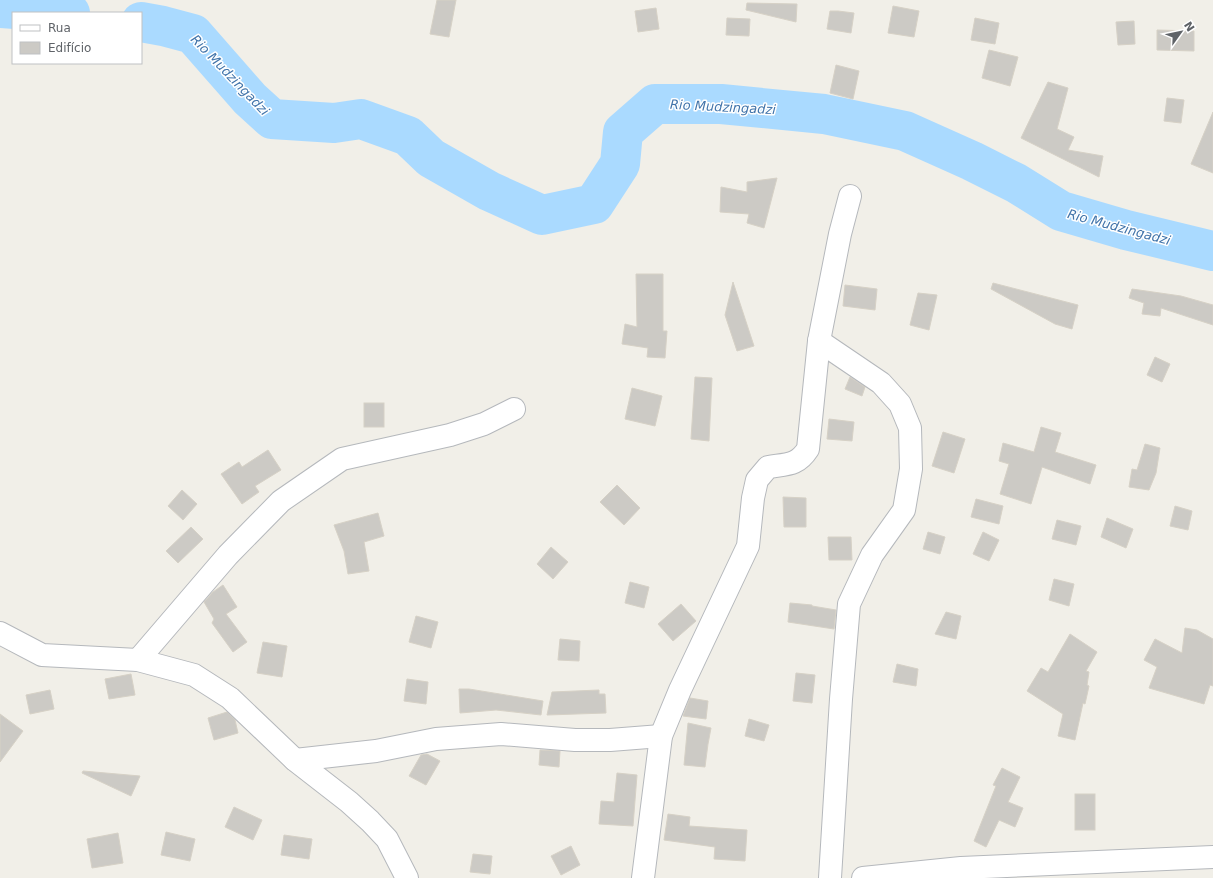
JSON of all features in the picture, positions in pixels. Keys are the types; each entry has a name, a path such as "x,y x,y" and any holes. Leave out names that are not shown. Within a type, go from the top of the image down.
{"street":[{"path":"643,878 661,736 680,690 748,546 757,480 768,467 794,463 803,456 808,449 819,341 840,234 850,196"},
{"path":"819,341 881,383 900,404 910,428 912,468 904,510 872,555 849,604 841,698 830,878"},
{"path":"138,660 228,556 281,501 342,459 450,435 484,424 514,410"},
{"path":"0,634 42,655 138,660 194,675 230,698 295,760 370,821 387,839 407,878"},
{"path":"295,760 376,751 436,738 501,734 576,740 603,740 661,736"},
{"path":"863,878 961,868 1213,857"}],"building":[{"path":"437,0 456,0 449,37 430,34"},
{"path":"747,3 797,4 796,22 746,10"},
{"path":"893,6 919,11 914,37 888,33"},
{"path":"656,8 659,29 638,32 635,11"},
{"path":"830,11 854,13 851,33 827,29"},
{"path":"727,18 750,19 749,36 726,35"},
{"path":"975,18 999,23 995,44 971,40"},
{"path":"1134,21 1135,44 1118,45 1116,22"},
{"path":"1157,30 1194,31 1194,51 1157,50"},
{"path":"989,50 1018,57 1010,86 982,78"},
{"path":"836,65 859,71 853,99 830,93"},
{"path":"1048,82 1068,88 1057,129 1074,137 1068,150 1103,156 1099,177 1021,138"},
{"path":"1167,98 1184,100 1181,123 1164,121"},
{"path":"1213,112 1213,173 1191,164"},
{"path":"777,178 764,228 747,223 749,214 720,212 721,187 747,192 747,182"},
{"path":"636,274 663,274 663,331 667,331 665,358 647,357 648,348 622,344 625,324 637,327"},
{"path":"733,282 754,346 737,351 725,315"},
{"path":"993,283 1078,305 1072,329 1055,324 991,289"},
{"path":"845,285 877,289 875,310 843,306"},
{"path":"1132,289 1181,296 1213,305 1213,325 1161,308 1160,316 1142,314 1144,303 1129,298"},
{"path":"918,293 937,295 929,330 910,325"},
{"path":"1155,357 1170,364 1162,382 1147,375"},
{"path":"695,377 712,378 709,441 691,439"},
{"path":"850,377 865,387 862,396 845,389"},
{"path":"632,388 662,396 655,426 625,419"},
{"path":"364,403 384,403 384,427 364,427"},
{"path":"829,419 854,422 852,441 827,439"},
{"path":"1041,427 1061,433 1055,452 1096,465 1090,484 1042,467 1031,504 1000,494 1009,464 999,461 1003,443 1034,452"},
{"path":"943,432 965,439 954,473 932,466"},
{"path":"1145,444 1160,448 1156,473 1149,490 1129,487 1132,469 1137,470"},
{"path":"268,450 281,470 255,486 259,492 242,504 221,474 239,462 242,467"},
{"path":"617,485 640,508 624,525 600,502"},
{"path":"182,490 197,504 183,520 168,506"},
{"path":"783,497 806,498 806,527 784,527"},
{"path":"976,499 1003,506 999,524 971,517"},
{"path":"1175,506 1192,511 1188,530 1170,526"},
{"path":"378,513 384,536 364,542 369,571 348,574 344,551 334,525"},
{"path":"1107,518 1133,529 1126,548 1101,537"},
{"path":"1057,520 1081,526 1076,545 1052,539"},
{"path":"191,527 203,539 178,563 166,551"},
{"path":"928,532 945,537 940,554 923,549"},
{"path":"983,532 999,540 989,561 973,554"},
{"path":"828,537 851,537 852,560 829,560"},
{"path":"551,547 568,562 553,579 537,564"},
{"path":"1054,579 1074,584 1069,606 1049,600"},
{"path":"630,582 649,587 644,608 625,603"},
{"path":"223,585 237,607 226,614 247,642 233,652 212,623 214,619 204,602 213,592"},
{"path":"790,603 812,605 836,610 834,629 788,622"},
{"path":"681,604 696,621 673,641 658,624"},
{"path":"946,612 961,616 956,639 935,634"},
{"path":"416,616 438,622 431,648 409,642"},
{"path":"1185,628 1197,630 1213,639 1213,686 1210,685 1204,704 1149,688 1157,667 1144,660 1155,639 1182,653"},
{"path":"1070,634 1097,652 1086,671 1089,672 1087,685 1089,686 1085,704 1083,703 1075,740 1058,736 1063,714 1027,691 1041,668 1048,672"},
{"path":"560,639 580,641 579,661 558,660"},
{"path":"263,642 287,646 282,677 257,673"},
{"path":"897,664 918,669 916,686 893,682"},
{"path":"796,673 815,675 812,703 793,701"},
{"path":"131,674 135,695 109,699 105,679"},
{"path":"407,679 428,682 426,704 404,701"},
{"path":"459,689 469,689 543,701 541,715 496,710 460,713"},
{"path":"50,690 54,709 30,714 26,695"},
{"path":"599,690 599,694 605,694 606,713 547,715 552,692"},
{"path":"690,698 708,701 706,719 683,716"},
{"path":"227,712 235,720 238,733 214,740 208,718"},
{"path":"0,714 23,731 0,762"},
{"path":"749,719 769,725 764,741 745,736"},
{"path":"688,723 711,728 705,767 684,765"},
{"path":"540,750 560,751 559,767 539,765"},
{"path":"427,754 440,761 426,785 409,776 421,755"},
{"path":"1002,768 1020,777 1008,802 1023,808 1015,827 999,820 986,847 974,841 996,786 993,785"},
{"path":"83,771 140,776 131,796 82,773"},
{"path":"617,773 637,775 633,826 599,824 601,801 614,802"},
{"path":"1075,794 1095,794 1095,830 1075,830"},
{"path":"234,807 262,820 253,840 225,827"},
{"path":"668,814 690,817 689,826 747,830 745,861 714,859 715,847 664,840"},
{"path":"166,832 195,839 190,861 161,855"},
{"path":"118,833 123,863 92,868 87,839"},
{"path":"284,835 312,839 309,859 281,855"},
{"path":"571,846 580,865 561,875 551,856"},
{"path":"473,854 492,856 490,874 470,872"}],"waterway":[{"name":"Rio Mudzingadzi","path":"0,8 56,12"},
{"name":"Rio Mudzingadzi","path":"142,22 193,34 250,99 272,119 334,123 361,119 408,136 431,158 489,191 542,215 594,204 620,164 623,132 655,104 721,104 824,114 905,131 972,161 1016,183 1061,211 1126,230 1213,251"}]}
